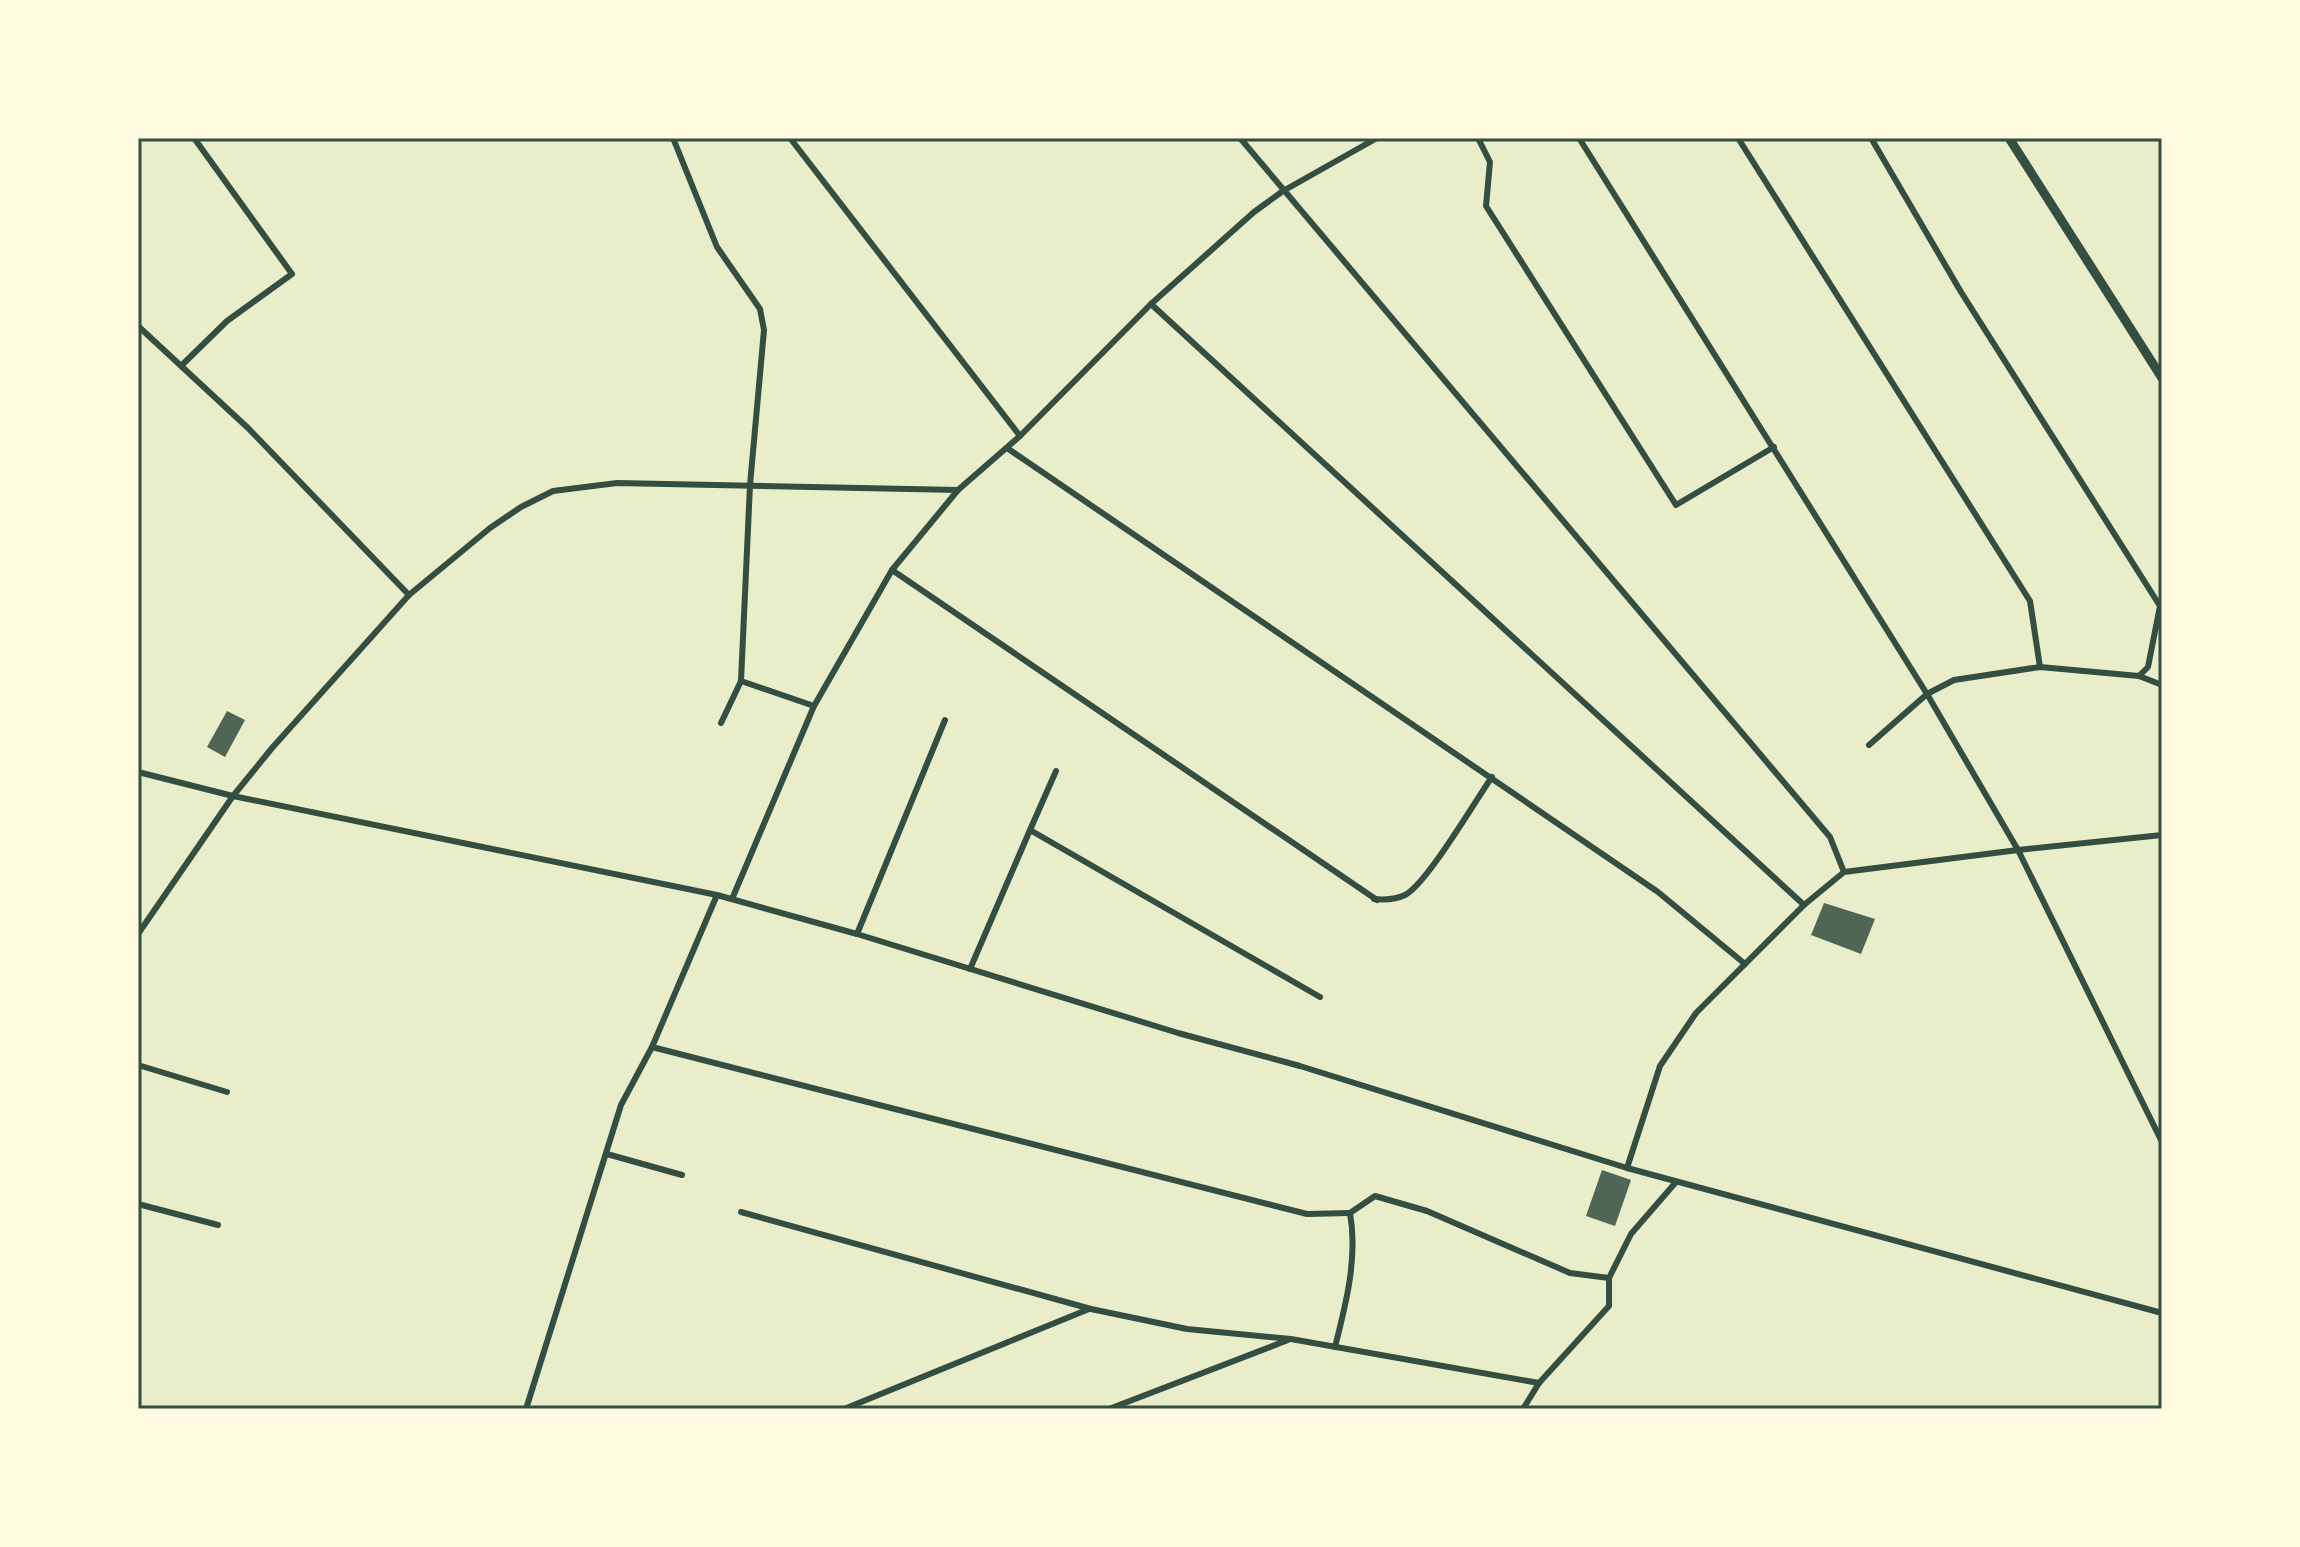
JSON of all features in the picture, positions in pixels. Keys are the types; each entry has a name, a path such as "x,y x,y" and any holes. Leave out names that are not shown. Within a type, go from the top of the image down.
{"main road":[{"path":"2009,138 2162,378"}],"street":[{"path":"182,365 227,321 292,274 194,138"},
{"path":"673,138 717,247 760,309 764,330 750,485 741,681 721,723"},
{"path":"790,138 1020,436"},
{"path":"1240,138 1821,826 1830,837 1844,872"},
{"path":"732,899 814,706 892,570 958,490 1020,436 1151,304 1254,212 1283,191 1377,138"},
{"path":"1478,138 1490,162 1486,206 1676,505 1774,447"},
{"path":"1579,138 1927,694 2018,850 2162,1142"},
{"path":"1738,138 2030,601 2040,667"},
{"path":"1871,138 1961,292 2160,606 2148,667 2139,676"},
{"path":"1151,304 1804,905"},
{"path":"138,326 248,428 409,595"},
{"path":"1007,448 1658,892 1745,964"},
{"path":"138,934 233,796 409,595 490,528 521,507 553,491 617,483 958,490"},
{"path":"892,570 1376,899 1390,900 1408,894 1427,875 1492,777"},
{"path":"1869,745 1927,694 1954,680 2040,667 2139,676 2162,685"},
{"path":"741,681 814,706"},
{"path":"857,934 945,720"},
{"path":"970,969 1056,771"},
{"path":"138,772 233,796 732,899 857,934 1178,1033 1300,1066 1627,1168 2162,1313"},
{"path":"1030,830 1320,997"},
{"path":"1627,1168 1660,1066 1696,1013 1804,905 1844,872 2162,835"},
{"path":"526,1409 621,1105 652,1047 717,895"},
{"path":"652,1047 1307,1214 1350,1213 1375,1196 1427,1211 1570,1273 1609,1278"},
{"path":"138,1065 227,1092"},
{"path":"607,1154 682,1175"},
{"path":"1523,1409 1539,1383 1609,1306 1609,1278 1631,1234 1677,1182"},
{"path":"138,1204 218,1225"},
{"path":"741,1212 1091,1309 1187,1329 1291,1339 1539,1383"},
{"path":"1335,1347 1347,1304 1353,1229 1350,1213"},
{"path":"844,1409 1091,1309"},
{"path":"1109,1409 1291,1339"}],"building":[{"path":"227,711 245,720 225,757 207,747"},
{"path":"1824,903 1875,919 1861,954 1811,935"},
{"path":"1602,1170 1631,1180 1615,1226 1586,1216"}]}
